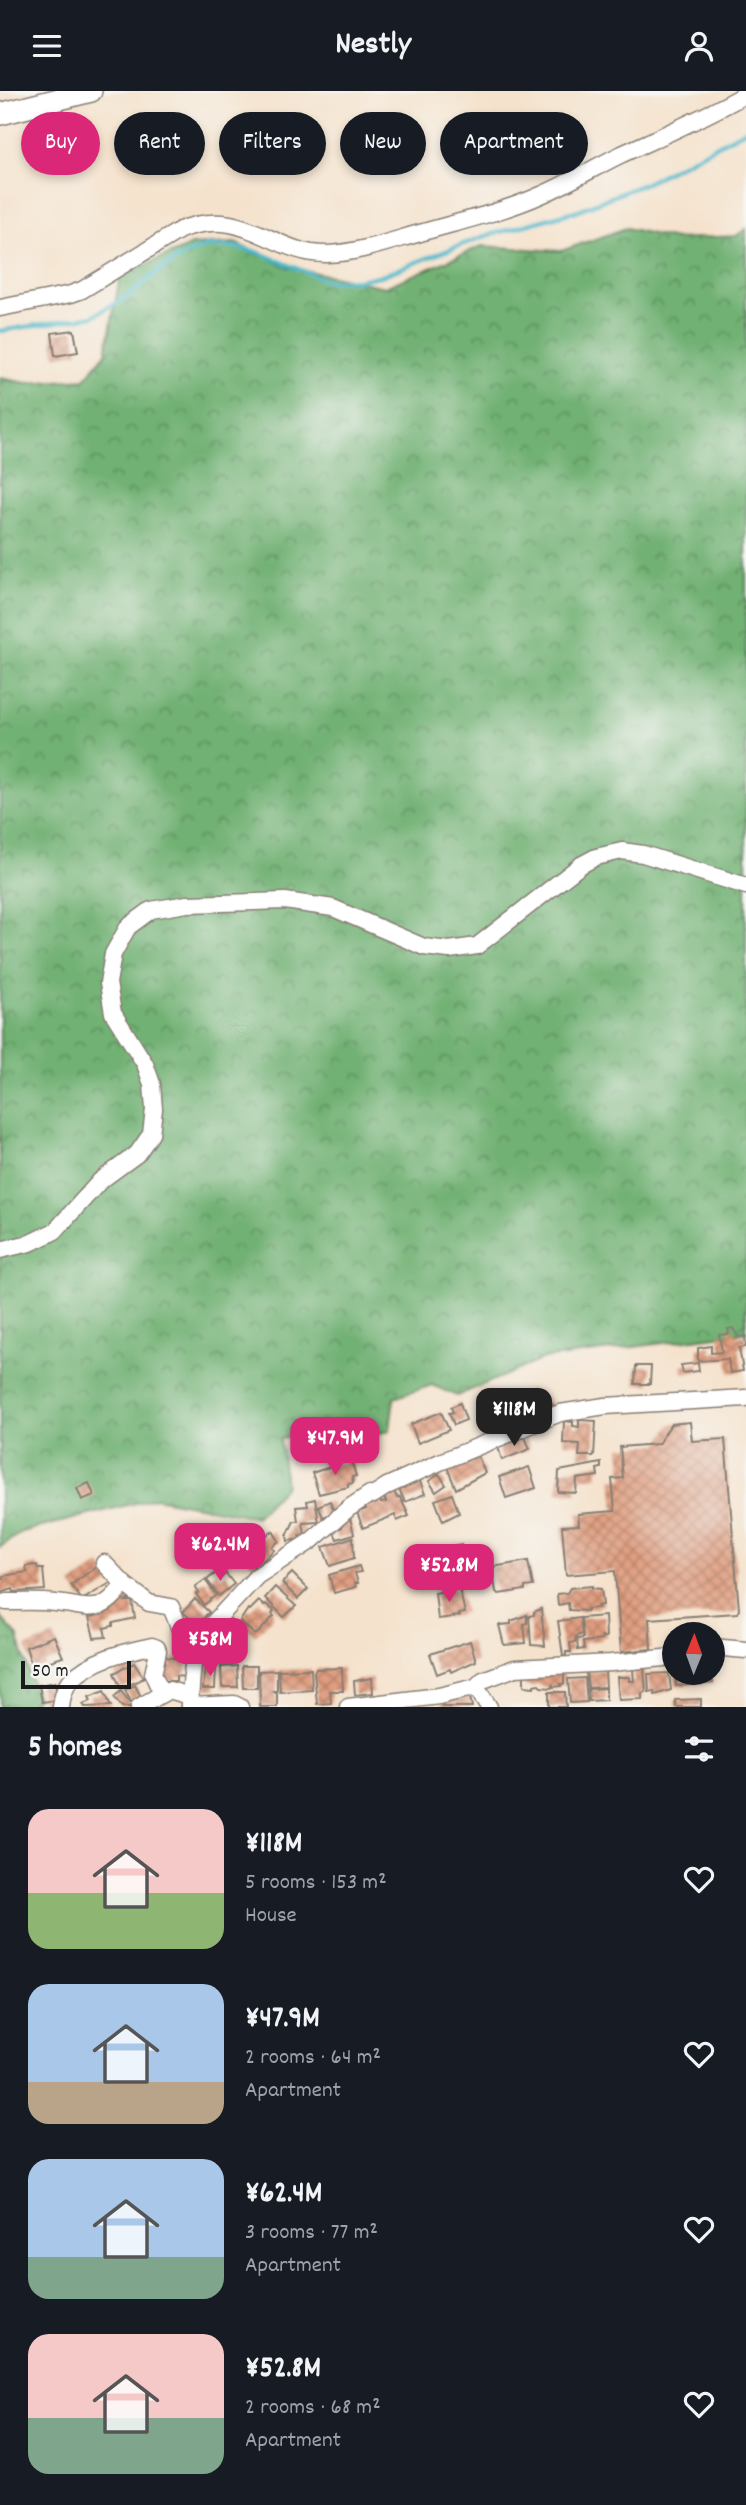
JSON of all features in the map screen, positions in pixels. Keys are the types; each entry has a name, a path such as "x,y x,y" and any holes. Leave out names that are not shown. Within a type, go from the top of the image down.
{"street":[{"path":"0,114 91,91"},
{"path":"0,308 82,290 180,230 193,225 215,222 245,226 310,253 329,254 386,242 490,213 541,195 746,95"},
{"path":"0,1250 30,1243 55,1231 100,1181 137,1154 151,1134 154,1109 152,1084 145,1064 113,1013 108,983 113,954 128,927 151,910 187,904 285,901 333,908 424,947 449,950 477,946 581,865 596,857 622,851 643,854 746,885"},
{"path":"190,1703 198,1643 228,1605 257,1576 312,1541 349,1508 370,1494 560,1413 606,1406 746,1398"},
{"path":"104,1563 124,1584 149,1603 171,1607 183,1637 198,1643"},
{"path":"5,1602 47,1602 94,1608 114,1598 124,1584"},
{"path":"61,1707 69,1682 100,1660 152,1646 158,1647 153,1674 162,1693"},
{"path":"725,1648 746,1650"},
{"path":"348,1707 439,1696 476,1687 491,1677 515,1668 662,1660"},
{"path":"476,1687 489,1707"},
{"path":"139,1707 169,1689 190,1703 234,1704 240,1707"}],"green space":[{"path":"626,228 675,239 736,236 746,229 746,1332 543,1359 457,1396 432,1385 394,1398 390,1430 346,1444 337,1421 280,1439 286,1485 256,1517 155,1498 22,1532 0,1547 0,378 27,383 85,379 106,353 120,276 192,245 235,243 288,267 385,287 482,246 561,251"},
{"path":"0,1617 17,1635 37,1698 29,1706 0,1707"}],"building":[{"path":"74,330 78,352 55,356 52,333"},
{"path":"733,1328 738,1337 745,1336 746,1347 739,1348 743,1371 730,1373 728,1359 698,1361 698,1348 711,1346 711,1353 722,1352 719,1335 729,1334 728,1329"},
{"path":"698,1363 699,1371 683,1373 681,1365"},
{"path":"636,1366 651,1366 650,1384 635,1384"},
{"path":"531,1390 533,1394 538,1392 541,1399 545,1397 555,1408 520,1421 510,1402 525,1397 523,1394"},
{"path":"504,1400 511,1419 493,1425 496,1434 489,1437 482,1414 488,1412 486,1407"},
{"path":"460,1403 466,1420 454,1425 449,1413 453,1412 451,1407"},
{"path":"441,1412 449,1430 418,1443 411,1424"},
{"path":"579,1420 596,1421 594,1456 579,1456 580,1444 563,1443 564,1421 573,1422 573,1426 579,1427"},
{"path":"690,1422 692,1441 725,1439 739,1610 737,1613 649,1619 651,1649 621,1652 615,1571 566,1575 562,1526 579,1525 578,1514 615,1511 612,1479 623,1478 620,1447 658,1444 671,1424"},
{"path":"331,1434 338,1449 327,1455 319,1440"},
{"path":"525,1437 530,1449 502,1460 498,1447"},
{"path":"478,1456 485,1473 456,1489 447,1467"},
{"path":"351,1460 356,1476 352,1477 353,1483 348,1484 348,1487 319,1494 312,1473"},
{"path":"601,1463 601,1468 597,1469 598,1476 577,1479 576,1493 558,1492 559,1471"},
{"path":"529,1467 536,1488 506,1498 499,1477"},
{"path":"439,1474 446,1485 436,1492 429,1481"},
{"path":"419,1479 425,1494 405,1502 398,1487"},
{"path":"89,1483 94,1495 82,1500 77,1488"},
{"path":"394,1491 409,1516 397,1521 395,1515 363,1528 357,1512 376,1501 386,1502 383,1495"},
{"path":"452,1494 459,1513 443,1521 435,1500"},
{"path":"315,1499 319,1522 303,1523 305,1534 299,1535 300,1539 288,1541 287,1536 294,1521 298,1521 296,1507 308,1506 307,1501"},
{"path":"330,1501 335,1513 323,1517 318,1506"},
{"path":"350,1518 354,1534 337,1539 333,1530 342,1527 341,1524"},
{"path":"273,1531 279,1541 272,1547 274,1550 255,1568 249,1561 250,1546"},
{"path":"353,1537 354,1558 330,1566 323,1547"},
{"path":"461,1544 467,1571 428,1577 423,1554"},
{"path":"528,1561 533,1586 525,1587 525,1590 499,1594 496,1592 492,1567"},
{"path":"100,1564 112,1582 82,1600 71,1585"},
{"path":"37,1565 38,1569 43,1569 45,1590 14,1592 13,1589 0,1593 0,1579 3,1579 3,1576 27,1572 26,1566"},
{"path":"359,1566 361,1572 355,1573 358,1583 355,1583 356,1587 334,1593 329,1575"},
{"path":"217,1572 221,1577 226,1574 234,1584 219,1596 207,1580"},
{"path":"292,1573 308,1589 298,1599 282,1583"},
{"path":"205,1580 216,1595 204,1605 196,1594 199,1593 195,1587"},
{"path":"592,1586 601,1589 603,1605 597,1606 598,1608 587,1611 569,1610 568,1603 558,1605 557,1594 567,1593 570,1588"},
{"path":"275,1587 296,1606 284,1617 265,1598"},
{"path":"459,1588 465,1613 438,1619 435,1593"},
{"path":"124,1591 131,1597 126,1601 132,1601 135,1618 113,1623 113,1626 104,1628 106,1637 94,1638 89,1617 94,1616 93,1612"},
{"path":"195,1599 209,1612 197,1625 183,1612"},
{"path":"259,1601 274,1611 274,1616 254,1634 240,1621 248,1609"},
{"path":"541,1609 545,1646 531,1645 529,1616"},
{"path":"527,1615 527,1623 524,1624 526,1643 504,1645 499,1625 511,1624 511,1621"},
{"path":"605,1616 606,1637 583,1642 584,1649 578,1650 577,1639 583,1638 581,1618"},
{"path":"580,1618 582,1634 576,1636 575,1642 570,1643 571,1652 566,1652 566,1656 563,1656 558,1621"},
{"path":"229,1619 243,1630 226,1650 213,1638"},
{"path":"54,1636 63,1657 33,1670 26,1647"},
{"path":"470,1641 476,1661 451,1672 450,1669 437,1674 430,1654"},
{"path":"218,1649 218,1660 206,1660 206,1650"},
{"path":"180,1652 187,1656 185,1677 176,1676 176,1681 163,1681 161,1662 165,1662 165,1657 175,1658"},
{"path":"134,1663 144,1678 121,1689 114,1673"},
{"path":"205,1666 216,1667 215,1689 203,1689"},
{"path":"237,1666 238,1687 222,1687 221,1667"},
{"path":"242,1666 257,1666 257,1688 243,1688"},
{"path":"342,1668 343,1691 330,1691 331,1703 317,1704 316,1669"},
{"path":"644,1668 646,1692 642,1693 642,1699 619,1700 617,1677 629,1677 629,1681 634,1681 633,1669"},
{"path":"311,1669 312,1690 280,1692 279,1670"},
{"path":"277,1670 277,1691 274,1691 277,1693 277,1707 260,1707 259,1671"},
{"path":"605,1671 606,1687 588,1688 586,1672"},
{"path":"564,1673 564,1684 560,1684 561,1686 524,1686 524,1674"},
{"path":"662,1673 662,1685 670,1685 671,1690 655,1695 654,1691 649,1692 648,1674"},
{"path":"372,1678 373,1693 355,1695 354,1681"},
{"path":"585,1678 587,1702 570,1703 568,1679"},
{"path":"55,1682 58,1700 42,1702 39,1685"},
{"path":"135,1685 142,1699 132,1704 125,1690"},
{"path":"606,1688 606,1700 589,1701 588,1689"},
{"path":"104,1691 111,1706 85,1707 83,1704 91,1701 89,1697"},
{"path":"121,1691 132,1705 130,1707 122,1707 114,1697"},
{"path":"549,1692 565,1692 566,1707 549,1707"},
{"path":"468,1696 472,1707 442,1707 441,1703"},
{"path":"701,1699 701,1707 676,1707 675,1700"}],"waterway":[{"path":"0,331 93,316 125,298 184,255 207,246 235,247 257,252 328,281 359,280 383,275 482,237 576,211 646,183 746,130"}]}
